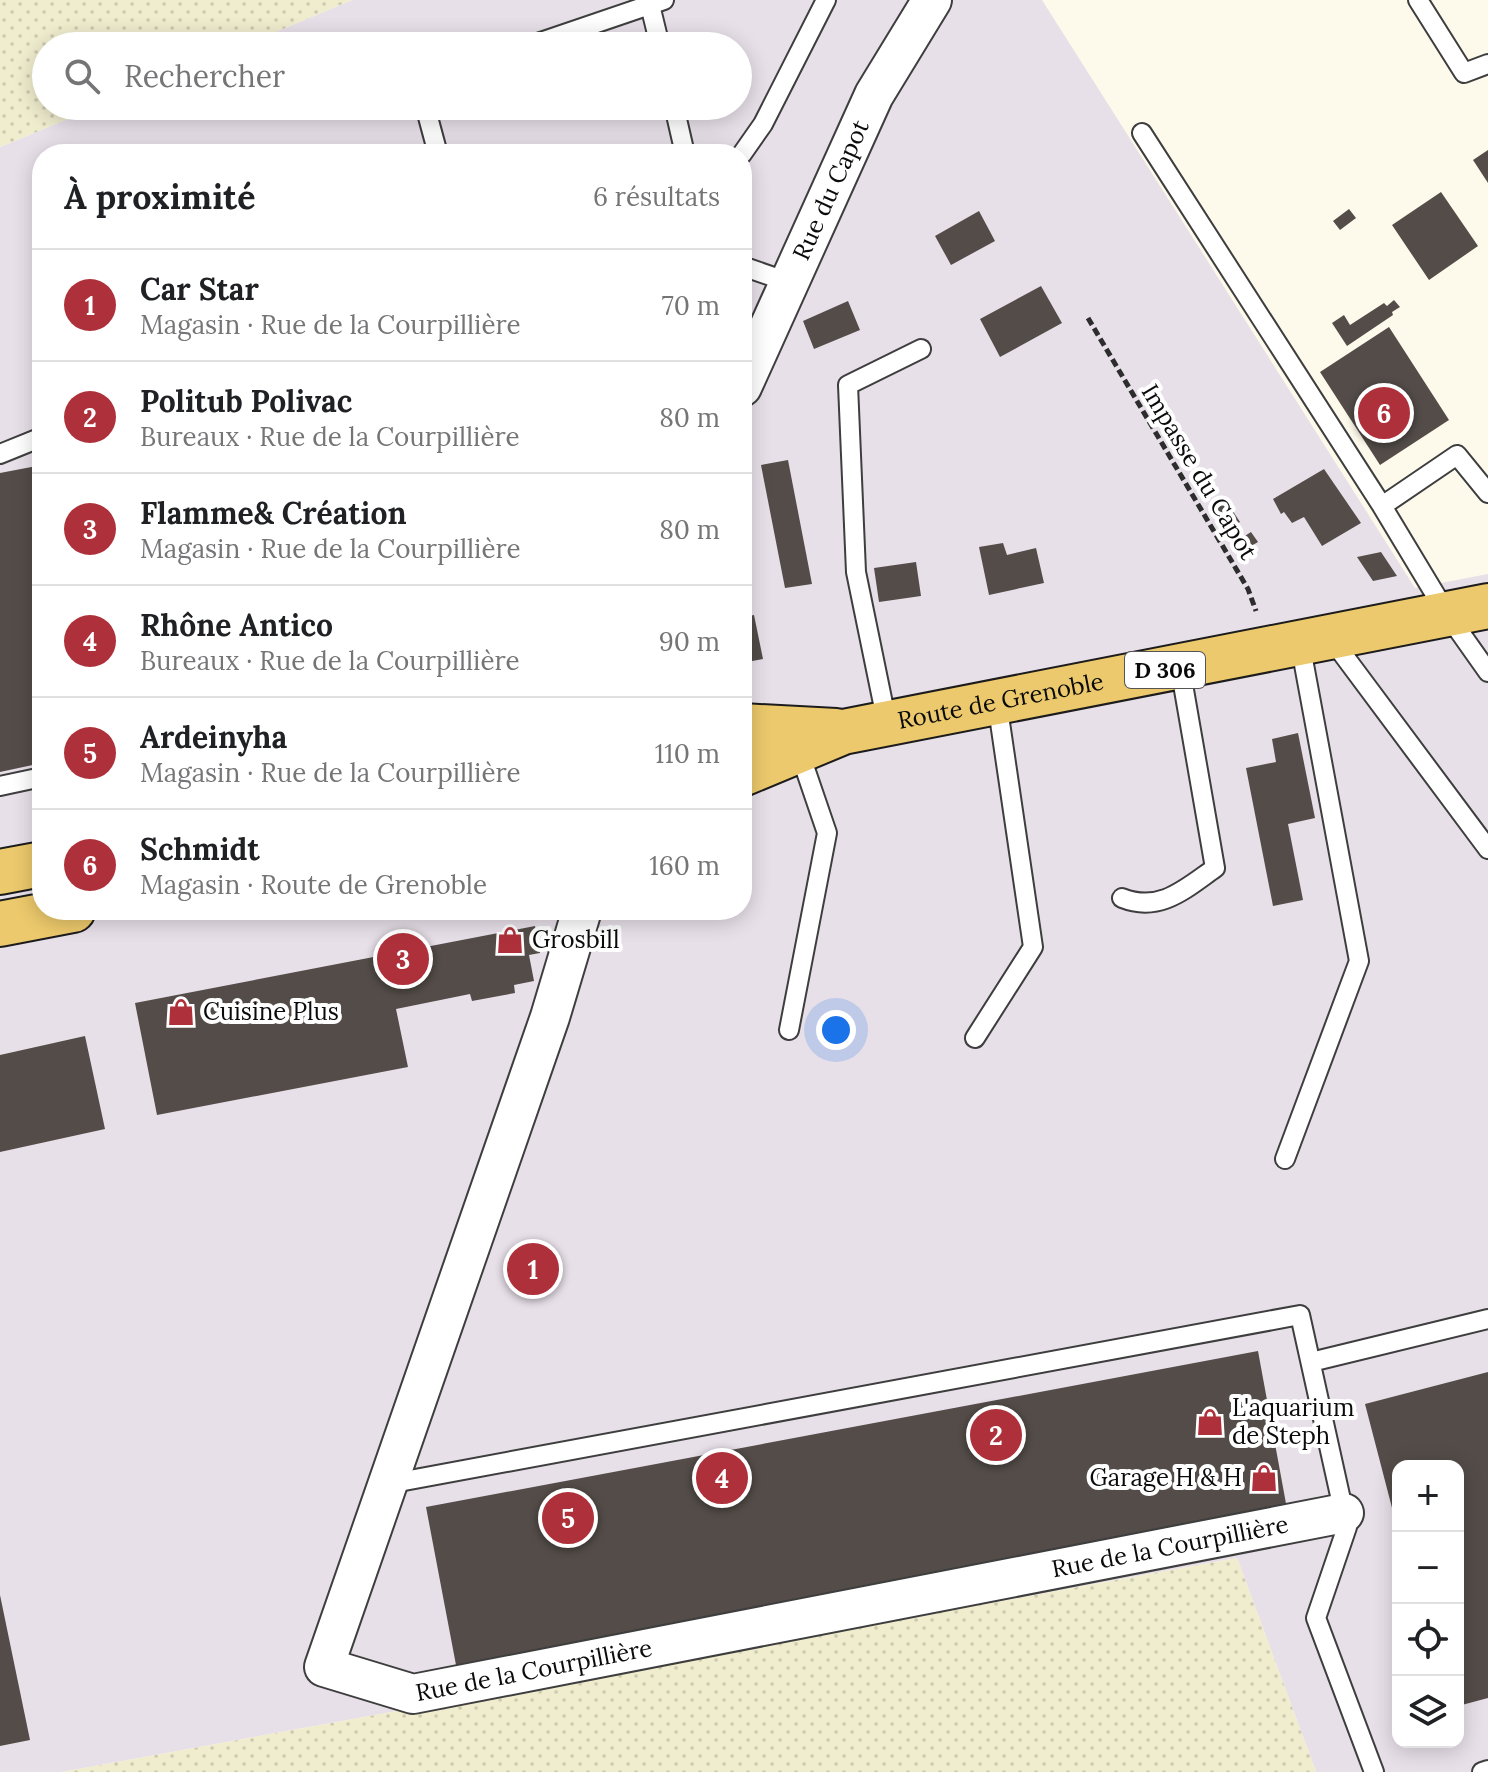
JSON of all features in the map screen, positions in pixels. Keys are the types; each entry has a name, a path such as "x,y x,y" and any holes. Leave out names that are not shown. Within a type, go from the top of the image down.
{"main road":[{"name":"Route de Grenoble","path":"752,770 843,732 1467,610"},
{"name":"Route de Grenoble","path":"752,727 843,732"},
{"path":"0,872 32,866"},
{"path":"0,897 32,890"},
{"path":"0,924 32,918"}],"street":[{"name":"Rue du Capot","path":"752,364 874,95 932,0"},
{"name":"Rue de la Courpillière","path":"579,920 550,1017 324,1667 413,1694 1344,1513"}],"lane":[{"path":"749,144 763,124 826,0"},
{"path":"1418,0 1464,73 1488,64"},
{"path":"570,32 657,2 659,32"},
{"path":"429,120 435,144"},
{"path":"677,120 683,144"},
{"path":"1142,133 1382,506 1467,610 1488,672"},
{"path":"752,269 788,282"},
{"path":"887,723 856,572 848,385 921,349"},
{"path":"0,454 32,441"},
{"path":"1382,506 1457,455 1488,493"},
{"path":"1299,643 1488,849"},
{"path":"1285,1159 1359,961 1299,643"},
{"path":"1122,898 1138,904 1170,899 1215,868 1180,667"},
{"path":"975,1038 1033,947 997,702"},
{"path":"789,1030 827,833 799,751"},
{"path":"0,786 32,779"},
{"path":"388,1484 1300,1315 1347,1527 1316,1618 1374,1772"},
{"path":"1311,1362 1488,1319"},
{"path":"1482,1772 1488,1770"}],"path":[{"name":"Impasse du Capot","path":"1088,318 1248,589 1299,643"}],"shaded area":[{"path":"0,0 352,0 275,32 32,32 32,120 65,120 0,147"},
{"path":"352,0 1042,0 1415,588 1488,574 1488,1772 1316,1772 1237,1558 62,1772 0,1772 0,147 65,120 752,120 752,32 275,32"},
{"path":"1237,1558 1316,1772 62,1772"}],"building":[{"path":"1488,150 1488,183 1473,160"},
{"path":"1441,192 1478,246 1429,280 1392,225"},
{"path":"1349,209 1356,218 1340,230 1333,221"},
{"path":"979,211 995,241 951,265 935,236"},
{"path":"1041,286 1062,323 1000,357 980,319"},
{"path":"1394,300 1400,307 1392,312 1393,315 1347,346 1332,323 1344,315 1350,325"},
{"path":"848,301 860,330 814,349 803,321"},
{"path":"1389,327 1449,420 1380,465 1320,372"},
{"path":"788,460 812,584 785,588 761,465"},
{"path":"32,467 32,765 0,772 0,473"},
{"path":"1324,469 1361,523 1322,546 1304,517 1292,523 1284,512 1281,514 1273,499"},
{"path":"1225,499 1240,522 1227,530 1213,507"},
{"path":"1251,532 1258,542 1241,552 1234,543"},
{"path":"1003,543 1007,555 1036,548 1044,583 989,595 979,547"},
{"path":"1381,552 1397,576 1373,581 1357,557"},
{"path":"916,562 921,596 879,602 874,568"},
{"path":"752,615 763,659 752,661"},
{"path":"1298,733 1315,818 1288,824 1303,900 1273,906 1246,768 1276,762 1272,739"},
{"path":"535,926 540,953 529,955 534,981 514,985 515,993 472,1001 470,994 396,1009 408,1067 157,1115 135,1003"},
{"path":"85,1036 105,1129 0,1152 0,1055"},
{"path":"1258,1351 1287,1509 456,1665 426,1507"},
{"path":"1488,1372 1488,1698 1464,1704 1464,1460 1392,1460 1392,1508 1365,1404"},
{"path":"0,1595 30,1740 0,1746"}],"place":[{"name":"Schmidt","path":"1384,413"},
{"name":"Grosbill","path":"510,940"},
{"name":"Flamme& Création","path":"403,959"},
{"name":"Cuisine Plus","path":"181,1012"},
{"name":"Car Star","path":"533,1269"},
{"name":"L'aquarium de Steph","path":"1210,1422"},
{"name":"Politub Polivac","path":"996,1435"},
{"name":"Rhône Antico","path":"722,1478"},
{"name":"Garage H & H","path":"1264,1478"},
{"name":"Ardeinyha","path":"568,1518"}]}
